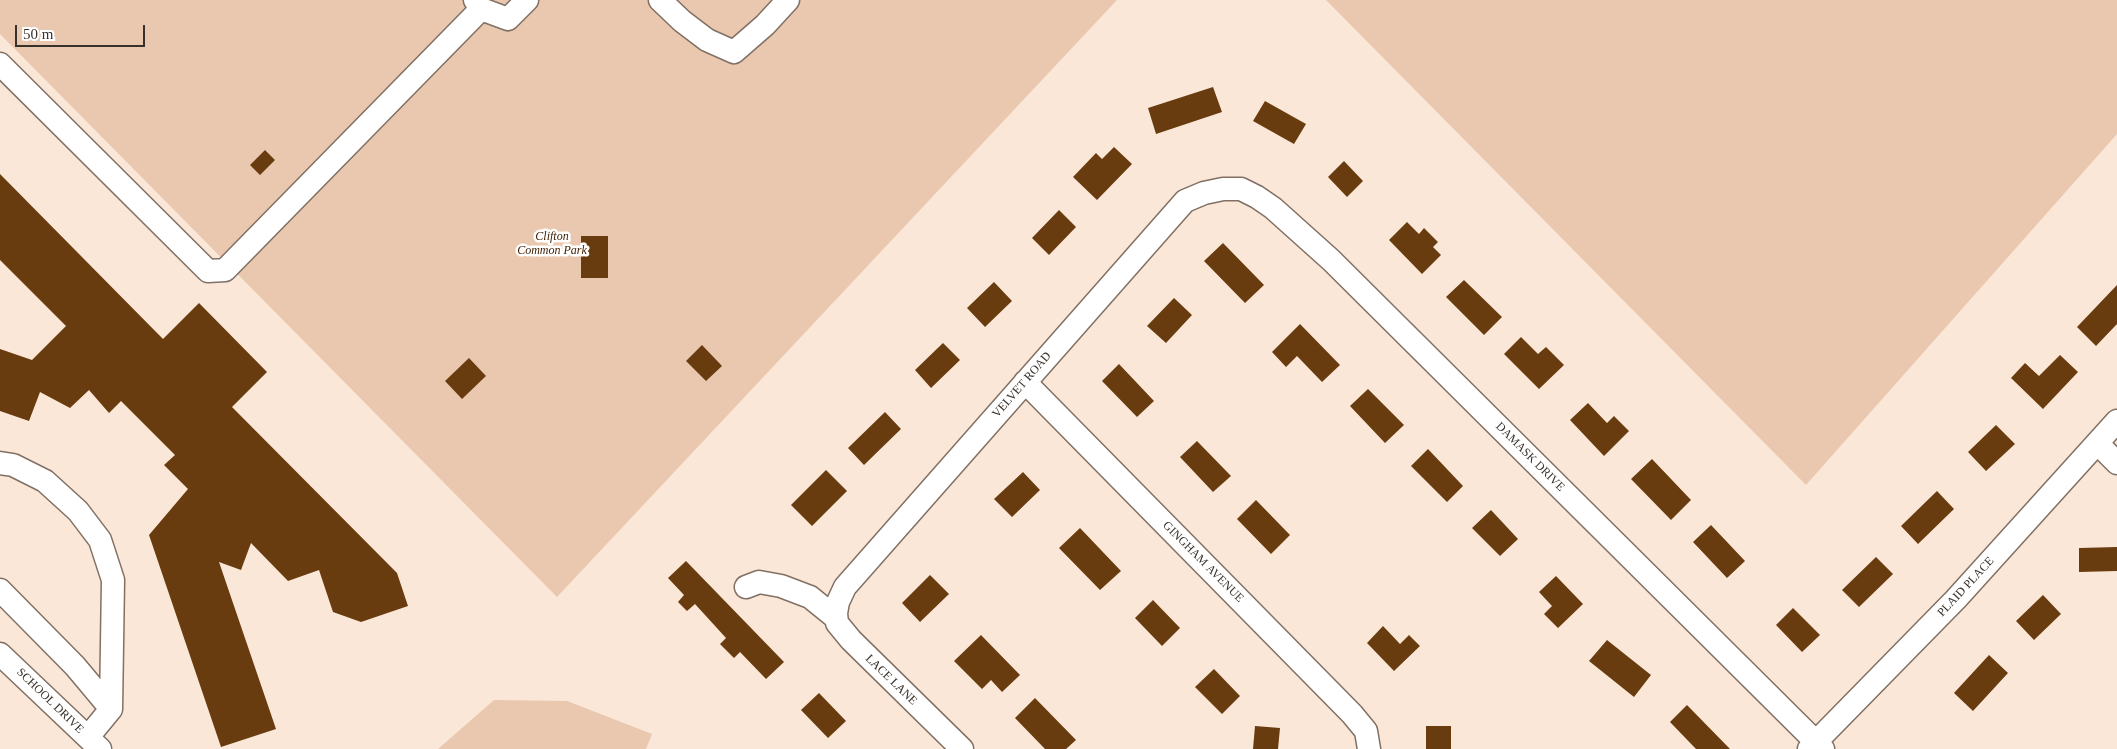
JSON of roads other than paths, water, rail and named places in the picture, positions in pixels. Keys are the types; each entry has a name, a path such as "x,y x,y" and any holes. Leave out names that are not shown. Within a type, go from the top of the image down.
{"street":[{"path":"0,64 208,271 226,270 478,4 508,19 527,0"},
{"path":"660,0 682,21 707,40 734,52 765,25 788,0"},
{"name":"VELVET ROAD","path":"837,610 845,586 1186,201 1204,193 1223,189"},
{"name":"DAMASK DRIVE","path":"1223,189 1241,189 1265,202 1331,260 1816,747"},
{"name":"GINGHAM AVENUE","path":"1025,382 1352,714 1366,731 1369,749"},
{"name":"PLAID PLACE","path":"1816,747 1956,599 2117,421"},
{"path":"2097,443 2117,463"},
{"path":"0,463 13,465 45,481 78,511 100,540 114,580 110,709 94,743"},
{"name":"LACE LANE","path":"746,587 760,582 781,586 837,610 837,623 850,640 962,749"},
{"path":"0,590 75,666 110,709"},
{"name":"SCHOOL DRIVE","path":"0,654 94,743"}],"park label":[{"name":"Clifton Common Park","path":"552,244"}]}
